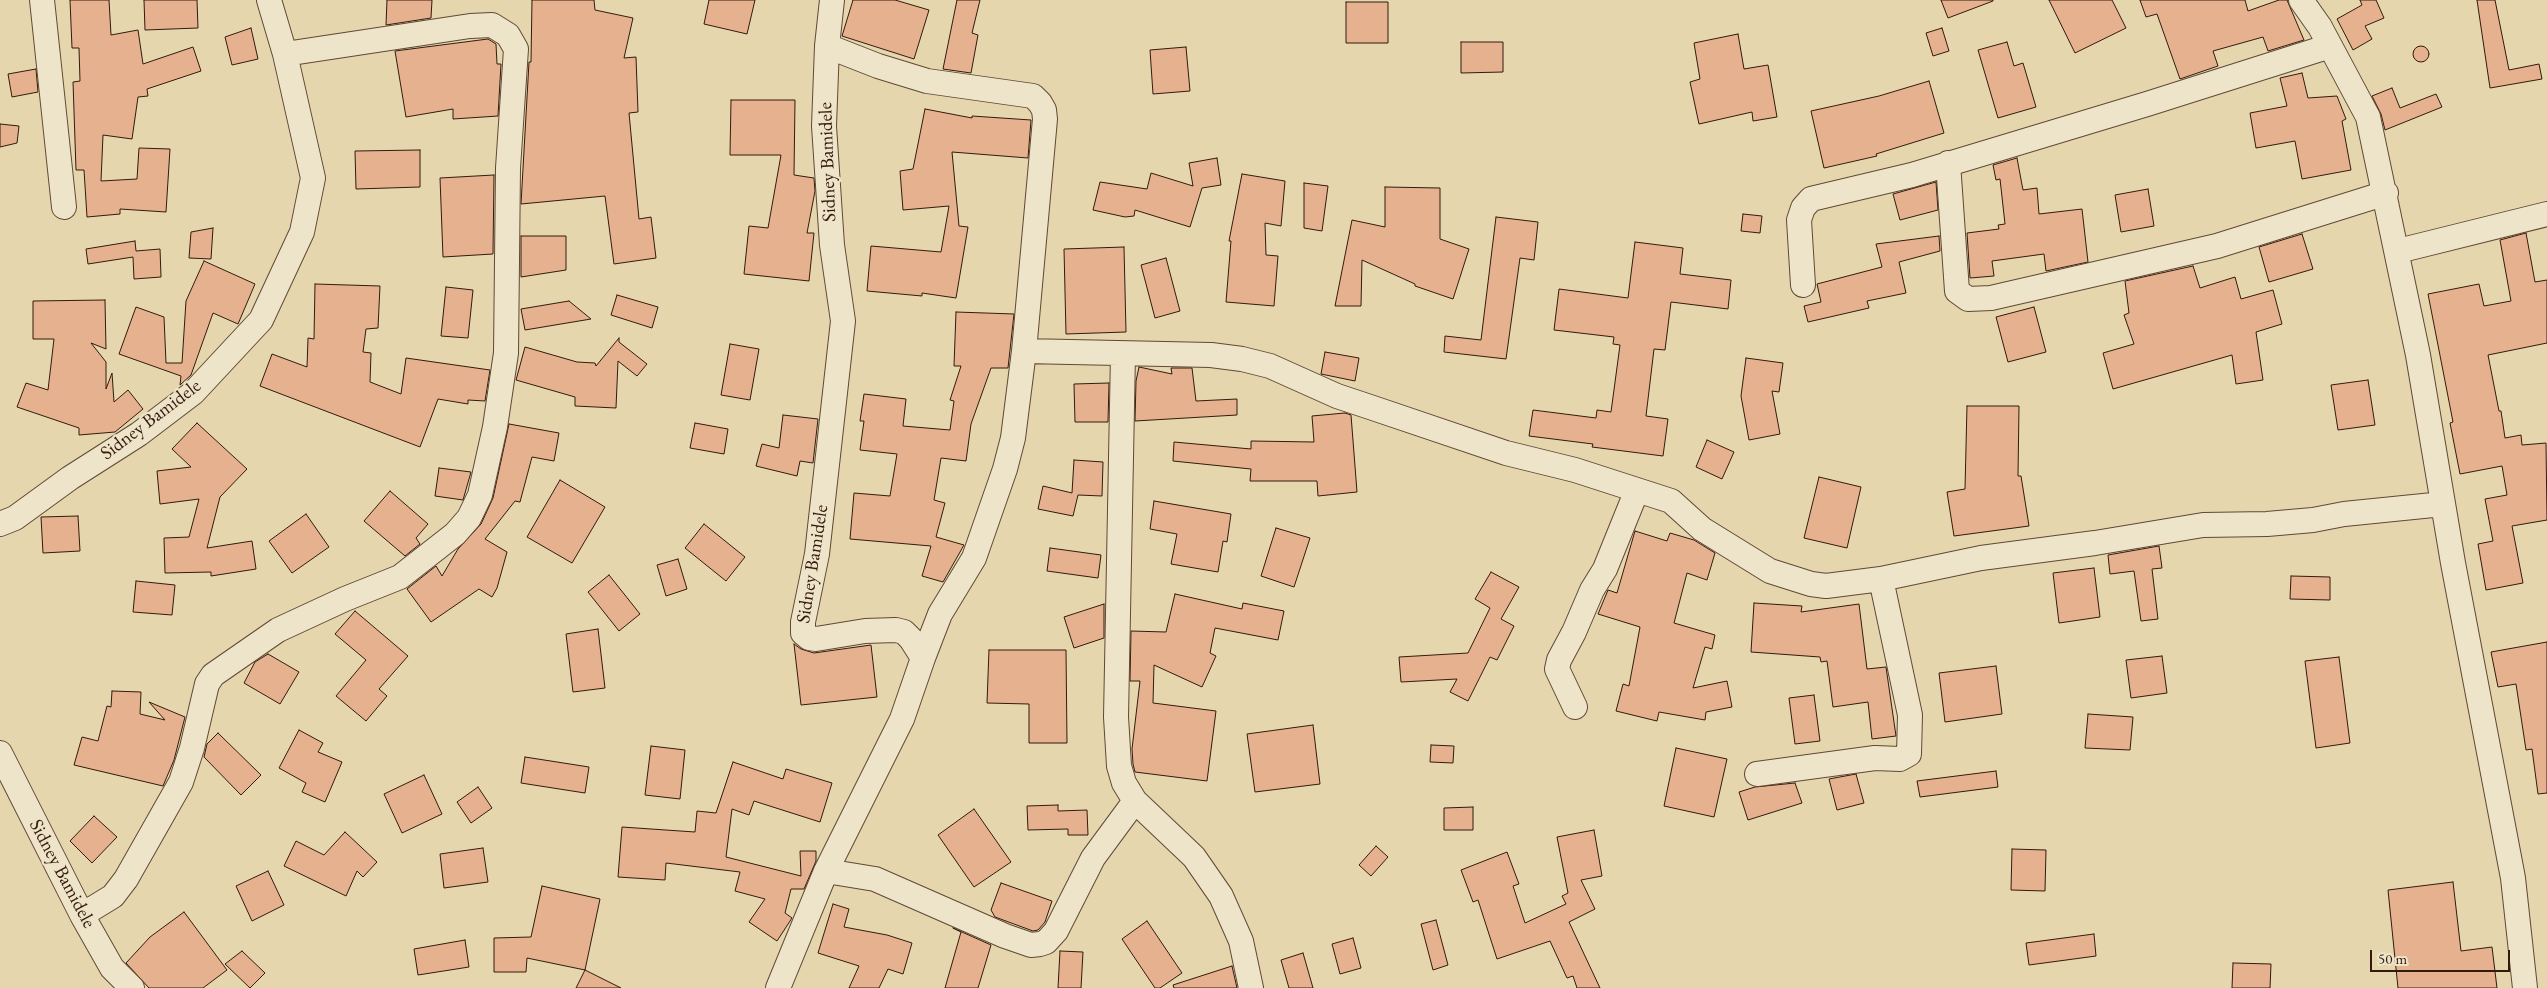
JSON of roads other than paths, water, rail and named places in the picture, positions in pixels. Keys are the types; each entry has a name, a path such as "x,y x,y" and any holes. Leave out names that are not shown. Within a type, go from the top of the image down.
{"street":[{"path":"42,0 64,207"},
{"name":"Sidney Bamidele","path":"0,524 16,518 70,478 139,434 192,393 261,320 302,232 313,178 285,54 269,0"},
{"name":"Sidney Bamidele","path":"832,0 827,46 824,126 832,244 843,321 817,554 803,622 803,633 809,638 816,639 865,631 896,630 904,632 911,639 923,658"},
{"path":"2301,0 2330,46 2368,117 2386,193 2418,355 2442,504 2513,878 2525,988"},
{"path":"82,915 113,896 126,879 181,782 192,748 207,684 213,675 278,630 345,599 400,577 455,534 468,518 482,485 495,428 506,353 508,168 516,49 508,35 492,25 470,26 285,54"},
{"path":"778,988 826,871 902,719 940,614 974,558 1002,478 1013,438 1024,351 1044,119 1044,110 1040,102 1032,96 927,81 878,66 827,46"},
{"path":"1802,285 1799,220 1803,208 1811,199 1948,163 2147,104 2330,46"},
{"path":"1948,163 1957,291 1968,299 1991,298 2217,246 2386,193"},
{"path":"2398,250 2547,214"},
{"path":"1024,351 1211,355 1242,359 1270,366 1337,396 1506,452 1575,470 1672,501 1702,529 1734,551 1770,571 1792,579 1826,586 1881,579 1981,558 2095,543 2203,525 2268,524 2442,504"},
{"path":"1123,354 1116,717 1119,766 1124,782 1135,801 1194,857 1221,896 1241,941 1251,988"},
{"path":"1575,708 1557,669 1559,660 1574,632 1592,590 1605,569 1637,490"},
{"path":"1757,774 1875,758 1900,759 1909,754 1910,715 1881,579"},
{"name":"Sidney Bamidele","path":"0,753 7,787 112,968 132,988"},
{"path":"826,871 875,879 1005,936 1031,945 1040,944 1046,942 1056,931 1093,858 1135,801"}]}
